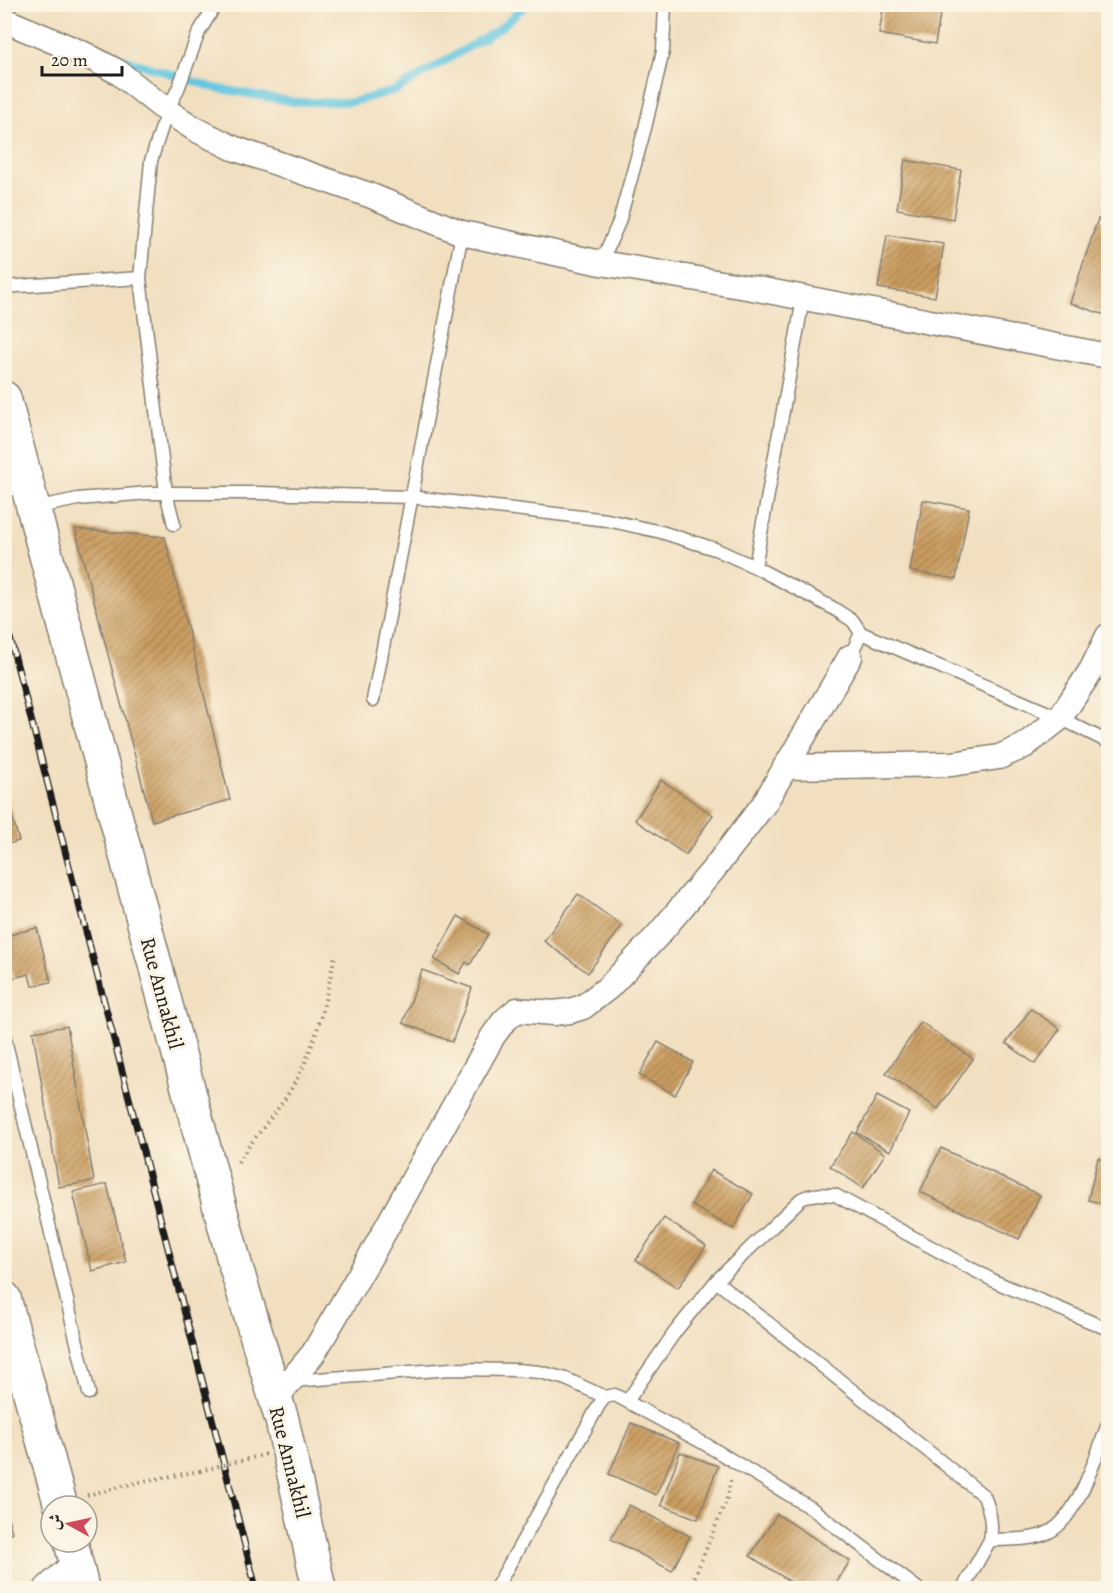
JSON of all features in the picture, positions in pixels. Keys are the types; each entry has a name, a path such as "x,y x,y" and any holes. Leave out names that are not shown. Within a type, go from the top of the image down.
{"street":[{"path":"4,20 84,54 118,72 167,111 195,129 233,148 369,195 462,233 601,263 1009,335 1108,356"},
{"name":"Rue Annakhil","path":"4,398 216,1195 283,1390 300,1496 319,1588"},
{"path":"785,767 952,764 999,758 1024,746 1060,718 1092,669 1108,636"},
{"path":"283,1390 313,1353 374,1252 493,1036 504,1021 517,1010 554,1013 570,1011 583,1006 609,987 658,935 713,870 764,804 850,657"},
{"path":"4,1298 58,1494"},
{"path":"47,1588 76,1564"}],"lane":[{"path":"174,524 166,493 140,278 151,161 167,111 178,89 199,32 216,4"},
{"path":"601,263 619,222 645,128 663,51 665,4"},
{"path":"373,700 462,233"},
{"path":"4,287 140,278"},
{"path":"755,567 802,298"},
{"path":"33,509 78,499 166,493 411,497 607,520 661,531 715,549 755,567 833,608 853,621 861,633 1060,718 1108,742"},
{"path":"850,657 861,633"},
{"path":"4,1035 89,1393"},
{"path":"628,1400 675,1332 716,1281 801,1198 808,1195 823,1194 843,1199 996,1282 1108,1329"},
{"path":"716,1281 984,1496 991,1520 990,1540 963,1588"},
{"path":"283,1390 451,1369 516,1370 540,1372 566,1378 605,1397 615,1395 628,1400 736,1463 811,1508 917,1588"},
{"path":"496,1588 605,1397"},
{"path":"990,1540 1038,1536 1058,1527 1076,1504 1108,1424"}],"path":[{"path":"216,1195 245,1151 280,1106 306,1062 321,1019 335,955"},
{"path":"94,1494 267,1454"},
{"path":"690,1588 726,1501 736,1463"}],"building":[{"path":"884,4 942,4 935,44 879,34"},
{"path":"905,160 961,170 953,219 897,209"},
{"path":"1098,219 1108,222 1108,316 1070,303"},
{"path":"887,235 944,244 935,297 878,288"},
{"path":"923,500 969,508 956,579 910,571"},
{"path":"75,529 165,537 230,800 152,821"},
{"path":"661,780 713,815 686,855 635,820"},
{"path":"4,787 19,841 4,845"},
{"path":"578,894 622,926 588,973 544,941"},
{"path":"458,916 488,934 470,965 466,962 459,974 434,959"},
{"path":"37,928 51,982 32,986 29,974 13,978 4,936"},
{"path":"422,970 472,988 452,1042 403,1023"},
{"path":"1031,1009 1060,1029 1035,1064 1006,1043"},
{"path":"921,1022 973,1059 938,1109 886,1073"},
{"path":"67,1026 94,1181 59,1187 33,1032"},
{"path":"658,1042 693,1062 675,1095 639,1075"},
{"path":"877,1096 909,1113 890,1151 857,1133"},
{"path":"853,1132 885,1154 863,1188 830,1166"},
{"path":"941,1148 1040,1195 1019,1239 920,1192"},
{"path":"1098,1158 1108,1161 1108,1205 1088,1200"},
{"path":"711,1170 753,1194 733,1229 691,1205"},
{"path":"107,1184 126,1262 92,1271 73,1192"},
{"path":"664,1218 706,1246 678,1288 636,1260"},
{"path":"631,1423 679,1443 656,1495 609,1474"},
{"path":"680,1452 718,1466 698,1519 661,1505"},
{"path":"4,1504 12,1532 4,1536"},
{"path":"629,1505 690,1536 672,1571 611,1539"},
{"path":"777,1514 850,1561 833,1588 800,1588 750,1556"}],"waterway":[{"path":"102,52 215,88 295,102 352,102 396,90 499,29 527,4"}],"railway":[{"path":"4,615 256,1588"}]}
